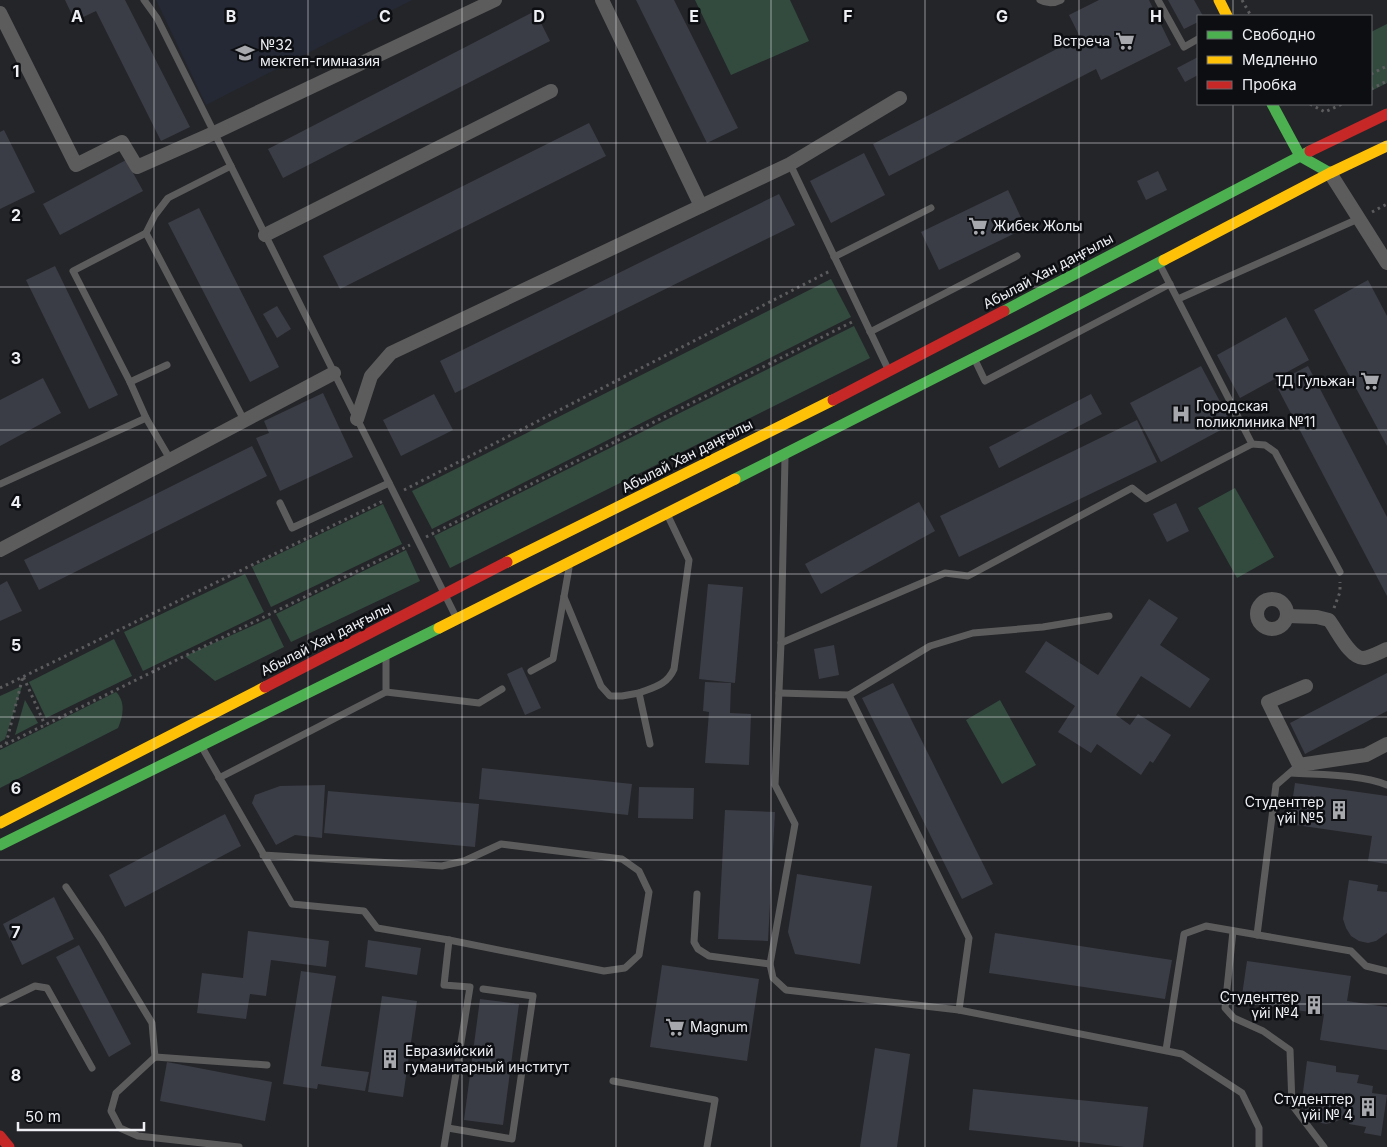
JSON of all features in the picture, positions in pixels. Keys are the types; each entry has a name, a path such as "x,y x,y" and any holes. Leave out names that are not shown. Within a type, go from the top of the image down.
{"main road":[{"path":"1219,0 1226,15"},
{"path":"1273,105 1300,156 1330,173"},
{"name":"Абылай Хан даңғылы","path":"0,823 444,594 890,371 1300,156 1387,114"},
{"path":"0,845 457,620 785,452 974,358 1330,173 1387,146"},
{"path":"0,850 45,823"},
{"path":"0,1136 9,1147"}],"street":[{"path":"0,13 76,164 122,142 137,167 214,133 495,0"},
{"path":"602,0 701,206"},
{"path":"265,235 551,92"},
{"path":"356,419 371,376 391,353 790,164 900,98"},
{"path":"1330,173 1387,263"},
{"path":"0,550 334,373"},
{"path":"1288,616 1317,617 1330,620 1351,652 1360,658 1366,658 1387,649"},
{"path":"1306,686 1268,702 1295,769 1366,755 1387,744"}],"lane":[{"path":"144,0 156,18 231,166 457,620"},
{"path":"1040,0 1045,3 1056,3 1061,0"},
{"path":"1158,0 1184,47 1197,40"},
{"path":"790,164 890,371"},
{"path":"170,459 146,418 130,382 72,271 146,232 155,215 168,198 231,166"},
{"path":"834,257 931,208"},
{"path":"1178,299 1358,218"},
{"path":"146,232 244,420"},
{"path":"870,332 1017,256"},
{"path":"1159,263 1252,444"},
{"path":"974,358 985,381 1170,284"},
{"path":"130,382 167,365"},
{"path":"0,484 146,418"},
{"path":"781,644 945,573 968,576 1132,488 1146,499 1252,444 1265,445 1275,452 1340,572"},
{"path":"785,452 781,644 775,785 795,824 770,964 773,978 786,990 959,1010 1182,1054 1242,1093 1259,1128 1259,1147"},
{"path":"280,503 292,528 389,483"},
{"path":"564,597 601,686 610,696 639,693 664,683 670,678 674,669 689,560 666,513"},
{"path":"531,671 553,658 570,562"},
{"path":"779,693 849,694 930,646 973,633 1043,627 1109,616"},
{"path":"386,654 386,692"},
{"path":"219,778 386,692 479,703 502,689"},
{"path":"639,693 650,744"},
{"path":"849,694 969,938 959,1010"},
{"path":"201,746 263,855 292,904 364,911 376,928 449,940 604,971 625,968 639,955 649,892 639,871 622,859 501,844 464,860 442,866 263,855"},
{"path":"1257,935 1276,785 1295,769 1387,785"},
{"path":"66,887 102,939 152,1023 155,1057"},
{"path":"697,894 694,942 698,948 709,956 770,964"},
{"path":"1166,1050 1184,934 1206,926 1351,951 1366,966 1387,971"},
{"path":"1233,931 1225,1008 1234,1018 1263,1032 1290,1050 1292,1105 1324,1147"},
{"path":"444,1147 470,987 444,984 449,940"},
{"path":"0,1004 35,986 47,988 92,1068"},
{"path":"448,1128 512,1139 532,996 483,989"},
{"path":"239,1147 138,1136 120,1128 111,1111 116,1093 155,1057 267,1064"},
{"path":"613,1081 715,1100 707,1147"}],"path":[{"path":"1242,0 1250,15"},
{"path":"1372,74 1387,66"},
{"path":"1372,88 1387,81"},
{"path":"1312,105 1325,112 1340,105"},
{"path":"0,688 395,495 839,266"},
{"path":"0,747 418,541 863,316"},
{"path":"1330,620 1340,592 1340,572"},
{"path":"24,676 45,725"},
{"path":"6,744 24,676"}],"shaded area":[{"name":"№32 мектеп-гимназия","path":"156,0 412,0 206,105"}],"green space":[{"path":"695,0 790,0 809,41 731,75"},
{"path":"1387,24 1387,83 1372,90 1372,32"},
{"path":"831,279 851,317 432,529 412,491"},
{"path":"854,326 870,358 450,568 434,536"},
{"path":"1235,488 1274,557 1237,578 1198,508"},
{"path":"383,504 402,544 271,607 252,567"},
{"path":"406,550 420,581 291,642 276,614"},
{"path":"245,574 264,612 143,671 124,632"},
{"path":"270,618 284,647 215,681 185,656"},
{"path":"114,639 132,676 46,718 29,682"},
{"path":"22,686 5,739 0,742 0,696"},
{"path":"116,692 121,700 123,710 118,728 0,788 0,750"},
{"path":"25,700 38,723 15,735"},
{"path":"1000,700 1036,765 1002,784 966,720"}],"building":[{"path":"65,0 125,0 190,127 161,141 96,11 75,21"},
{"path":"636,0 674,0 738,128 707,143"},
{"path":"1099,0 1149,0 1171,45 1101,80 1096,69 889,176 873,144 1080,37 1069,15"},
{"path":"1168,0 1194,0 1202,15 1197,15 1197,22 1184,29"},
{"path":"535,11 550,41 283,178 268,149"},
{"path":"1197,58 1197,76 1185,82 1177,68"},
{"path":"589,123 606,156 340,289 323,256"},
{"path":"4,130 35,192 0,209 0,132"},
{"path":"864,153 885,195 831,223 810,181"},
{"path":"126,160 143,191 60,235 43,204"},
{"path":"1158,171 1167,190 1146,200 1137,181"},
{"path":"1008,190 1026,228 939,270 921,232"},
{"path":"779,194 795,225 455,393 440,361"},
{"path":"199,208 279,367 250,382 168,223"},
{"path":"55,266 118,395 89,409 26,280"},
{"name":"ТД Гульжан","path":"1368,280 1387,316 1387,446 1314,310"},
{"path":"277,306 291,329 277,338 263,314"},
{"path":"1286,317 1309,360 1240,398 1217,355"},
{"name":"Городская поликлиника №11","path":"1201,366 1232,424 1161,462 1130,403"},
{"path":"1308,366 1387,517 1387,596 1275,383"},
{"path":"43,378 61,413 0,446 0,400"},
{"path":"323,393 353,457 280,491 256,438 269,433 264,421"},
{"path":"434,394 453,430 401,456 383,420"},
{"path":"1091,394 1102,414 999,468 989,447"},
{"path":"1137,420 1157,462 959,557 940,516"},
{"path":"252,446 267,476 39,590 24,560"},
{"path":"919,502 935,531 821,594 805,564"},
{"path":"1176,503 1189,531 1167,542 1153,514"},
{"path":"7,581 22,611 0,621 0,585"},
{"path":"708,584 743,587 735,683 699,679"},
{"path":"1149,599 1178,618 1160,645 1210,679 1190,708 1141,676 1116,715 1130,725 1138,714 1171,735 1153,763 1150,761 1141,775 1097,744 1091,753 1058,732 1075,706 1025,672 1046,641 1098,675"},
{"path":"834,645 839,675 819,679 814,649"},
{"path":"522,667 541,708 525,715 507,674"},
{"path":"1387,673 1387,711 1305,754 1290,723"},
{"path":"705,682 731,683 730,713 751,714 749,765 705,763 709,712 703,711"},
{"path":"893,683 993,884 962,899 862,698"},
{"path":"482,768 632,784 628,815 479,799"},
{"name":"Студенттер үйі №5","path":"1295,783 1387,796 1387,864 1368,861 1372,836 1289,824"},
{"path":"325,785 322,838 295,835 276,845 252,803 255,795 280,786"},
{"path":"639,787 694,788 693,819 638,818"},
{"path":"328,791 479,804 475,847 324,833"},
{"path":"725,810 775,812 768,941 718,939"},
{"path":"225,814 241,846 125,907 109,875"},
{"path":"797,874 872,886 860,964 795,954 788,932"},
{"path":"1349,880 1378,885 1377,891 1387,892 1387,933 1376,941 1368,943 1359,941 1351,936 1346,928 1343,919"},
{"path":"54,897 74,939 22,965 3,924"},
{"path":"248,931 329,941 326,967 271,960 266,996 250,994 246,1019 197,1013 202,973 243,978"},
{"path":"995,933 1172,960 1165,999 989,973"},
{"path":"368,940 421,948 417,975 365,967"},
{"path":"79,945 131,1044 109,1057 56,957"},
{"name":"Студенттер үйі №4","path":"1247,961 1351,976 1347,1001 1387,1007 1387,1050 1320,1040 1324,1014 1241,1002"},
{"path":"662,965 759,979 747,1061 650,1047"},
{"path":"301,971 336,976 321,1066 369,1072 365,1091 318,1084 317,1089 283,1084"},
{"name":"Евразийский гуманитарный институт","path":"382,996 417,1001 403,1097 368,1092"},
{"path":"480,999 519,1004 503,1125 464,1120"},
{"path":"875,1048 910,1054 897,1147 860,1147"},
{"path":"1307,1061 1336,1066 1336,1072 1359,1075 1357,1083 1373,1086 1372,1093 1387,1095 1381,1136 1364,1133 1366,1127 1349,1124 1351,1115 1349,1111 1343,1118 1326,1124 1317,1122 1310,1117 1302,1100"},
{"path":"167,1062 272,1082 265,1121 160,1101"},
{"path":"973,1089 1148,1107 1143,1147 1125,1147 969,1130"}],"traffic: fast":[{"path":"1273,105 1300,156 1330,173"},
{"path":"1004,311 1310,151"},
{"path":"735,479 1164,260"},
{"path":"0,845 439,628"}],"traffic: slow":[{"path":"1219,0 1226,15"},
{"path":"1164,260 1330,173 1387,146"},
{"path":"507,562 833,400"},
{"path":"439,628 735,479"},
{"path":"0,823 265,687"}],"traffic: jam":[{"path":"1310,151 1387,114"},
{"path":"833,400 1004,311"},
{"path":"265,687 507,562"},
{"path":"0,1136 9,1147"}],"place":[{"name":"Встреча","path":"1125,41"},
{"name":"№32 мектеп-гимназия","path":"245,53"},
{"name":"Жибек Жолы","path":"978,226"},
{"name":"ТД Гульжан","path":"1370,381"},
{"name":"Городская поликлиника №11","path":"1181,414"},
{"name":"Студенттер үйі №5","path":"1339,810"},
{"name":"Студенттер үйі №4","path":"1314,1005"},
{"name":"Magnum","path":"675,1027"},
{"name":"Евразийский гуманитарный институт","path":"390,1059"},
{"name":"Студенттер үйі № 4","path":"1368,1107"}]}
